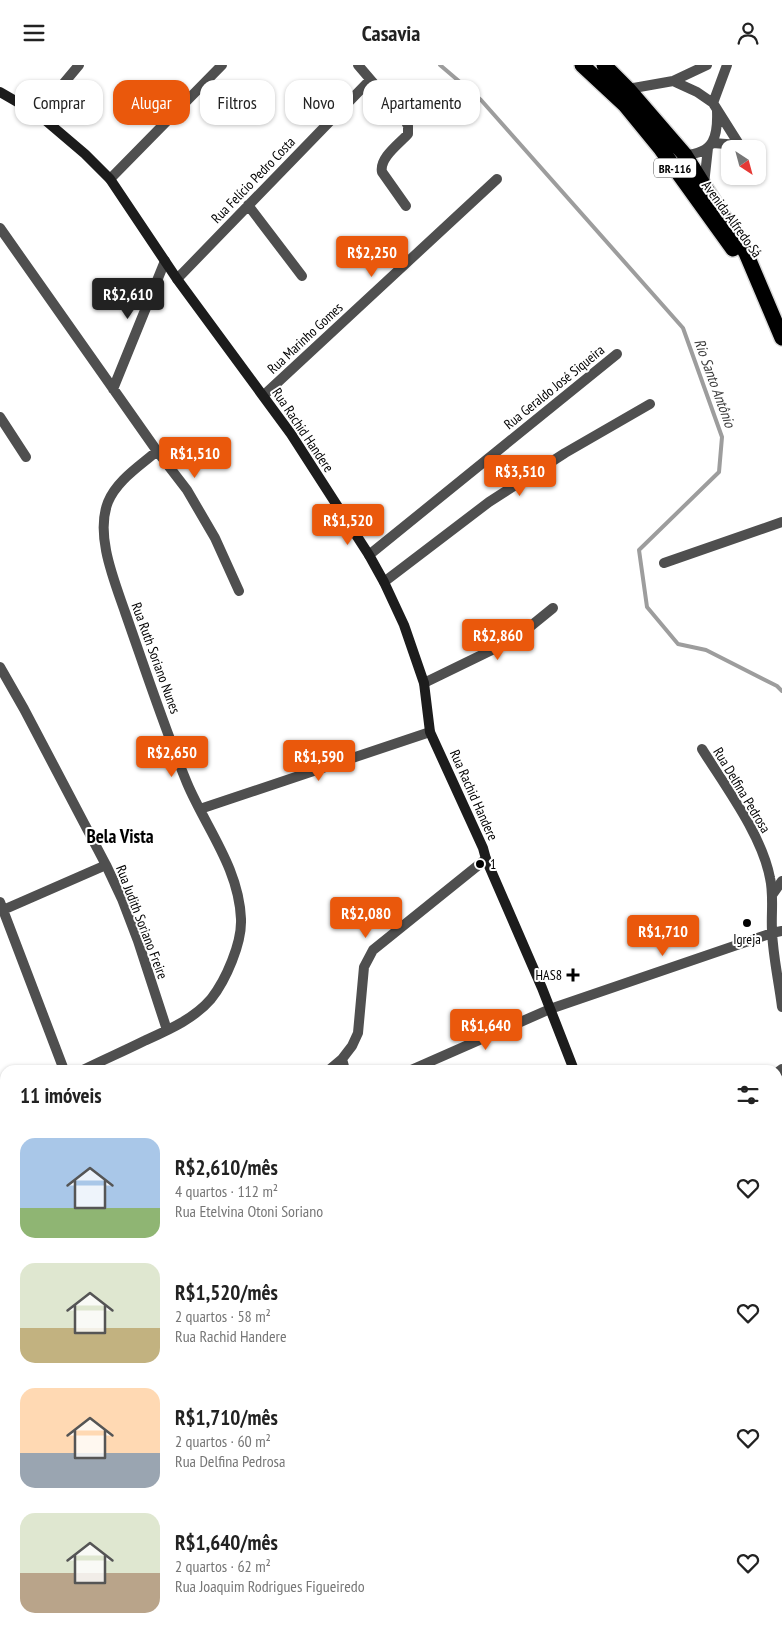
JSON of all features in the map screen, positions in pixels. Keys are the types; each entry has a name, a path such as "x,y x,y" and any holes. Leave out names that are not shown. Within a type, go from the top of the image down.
{"highway":[{"name":"Avenida Alfredo Sá","path":"582,65 625,105 661,149 757,280"},
{"name":"Avenida Alfredo Sá","path":"604,65 628,89 685,155 746,253 781,332"},
{"path":"661,149 685,155"}],"street":[{"path":"67,80 79,65"},
{"path":"110,179 222,65"},
{"path":"358,65 370,80"},
{"path":"628,89 673,81 707,65"},
{"path":"704,185 710,146 718,124 715,107 727,65"},
{"path":"673,81 697,92 715,107 736,140"},
{"name":"Rua Felício Pedro Costa","path":"177,279 363,87"},
{"name":"Rua Rachid Handere","path":"0,92 15,101"},
{"name":"Rua Rachid Handere","path":"50,125 85,154 110,179 177,279 291,433 369,555 384,582 404,625 424,683 430,732 483,848 572,1065"},
{"path":"406,205 382,172 381,167 382,161 408,134 407,125"},
{"path":"685,155 701,153 710,146 721,146"},
{"name":"Rua Marinho Gomes","path":"264,395 497,179"},
{"path":"248,205 302,276"},
{"path":"2,233 157,451 187,490 215,537 239,591"},
{"path":"114,389 165,261"},
{"name":"Rua Geraldo José Siqueira","path":"369,555 617,354"},
{"path":"384,582 489,502 565,453 650,404"},
{"path":"0,417 26,457"},
{"name":"Rua Ruth Soriano Nunes","path":"93,1065 181,1023 210,1000 222,984 236,948 241,920 238,893 226,857 188,784 112,576 102,526 108,502 121,481 157,451"},
{"path":"664,563 782,522"},
{"path":"424,683 521,634 552,608"},
{"name":"Rua Judith Soriano Freire","path":"0,667 24,709 122,899 138,941 166,1030"},
{"path":"200,809 430,732"},
{"name":"Rua Delfina Pedrosa","path":"702,749 750,827 760,846 770,876 777,932 782,1007"},
{"path":"335,1065 352,1046 358,1033 364,967 373,950 486,859"},
{"path":"62,1065 1,906 106,865"},
{"path":"772,895 782,881"},
{"path":"422,1065 550,1009 777,932"},
{"path":"342,1059 343,1065"}],"waterway":[{"name":"Rio Santo Antônio","path":"440,65 481,100 683,328 722,437 719,472 639,550 647,607 678,644 706,650 777,686 782,691"}],"place":[{"name":"1","path":"480,864"},
{"name":"Igreja","path":"747,923"},
{"name":"HAS8","path":"573,975"}],"district":[{"name":"Bela Vista","path":"120,836"}]}
